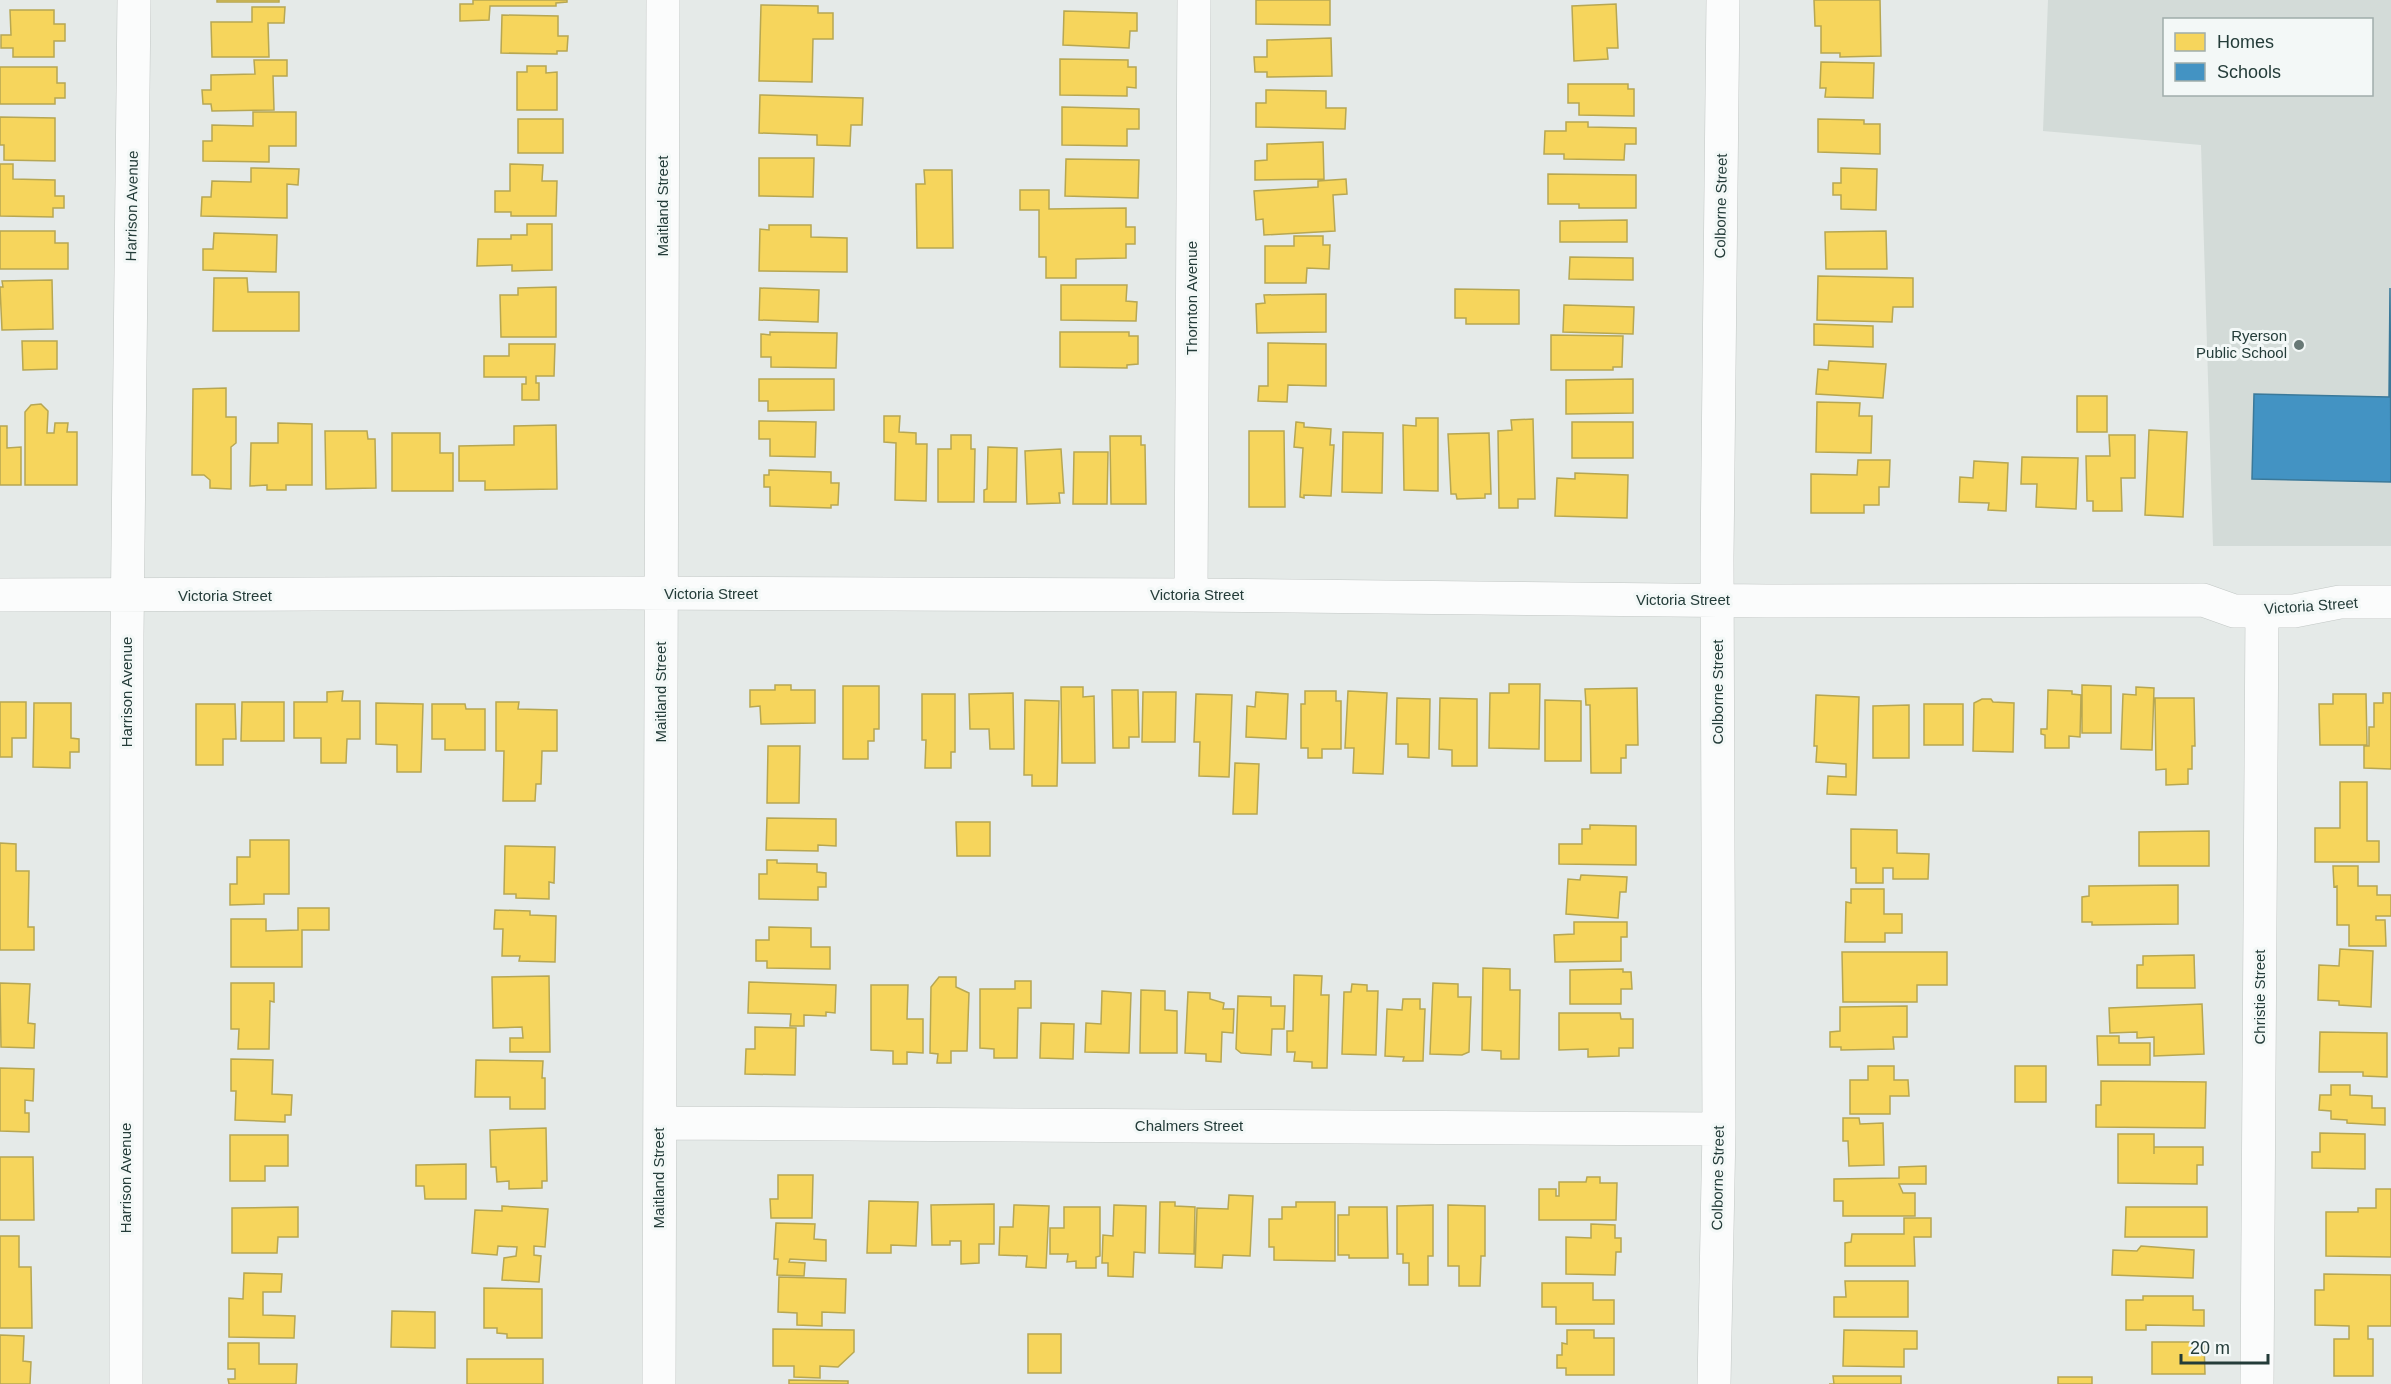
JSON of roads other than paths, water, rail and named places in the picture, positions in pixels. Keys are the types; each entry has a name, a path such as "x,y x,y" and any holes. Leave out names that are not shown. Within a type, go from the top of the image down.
{"street":[{"name":"Harrison Avenue","path":"126,1384 128,595 134,0"},
{"name":"Maitland Street","path":"659,1384 663,0"},
{"name":"Thornton Avenue","path":"1191,595 1194,0"},
{"name":"Colborne Street","path":"1714,1384 1719,1129 1717,600 1723,0"},
{"name":"Victoria Street","path":"0,595 1191,595 1717,600 2203,600 2234,611 2294,610 2340,602 2391,603"},
{"name":"Christie Street","path":"2257,1384 2262,610"},
{"name":"Chalmers Street","path":"660,1124 1719,1129"}],"place":[{"name":"Ryerson Public School","path":"2299,345"}]}
